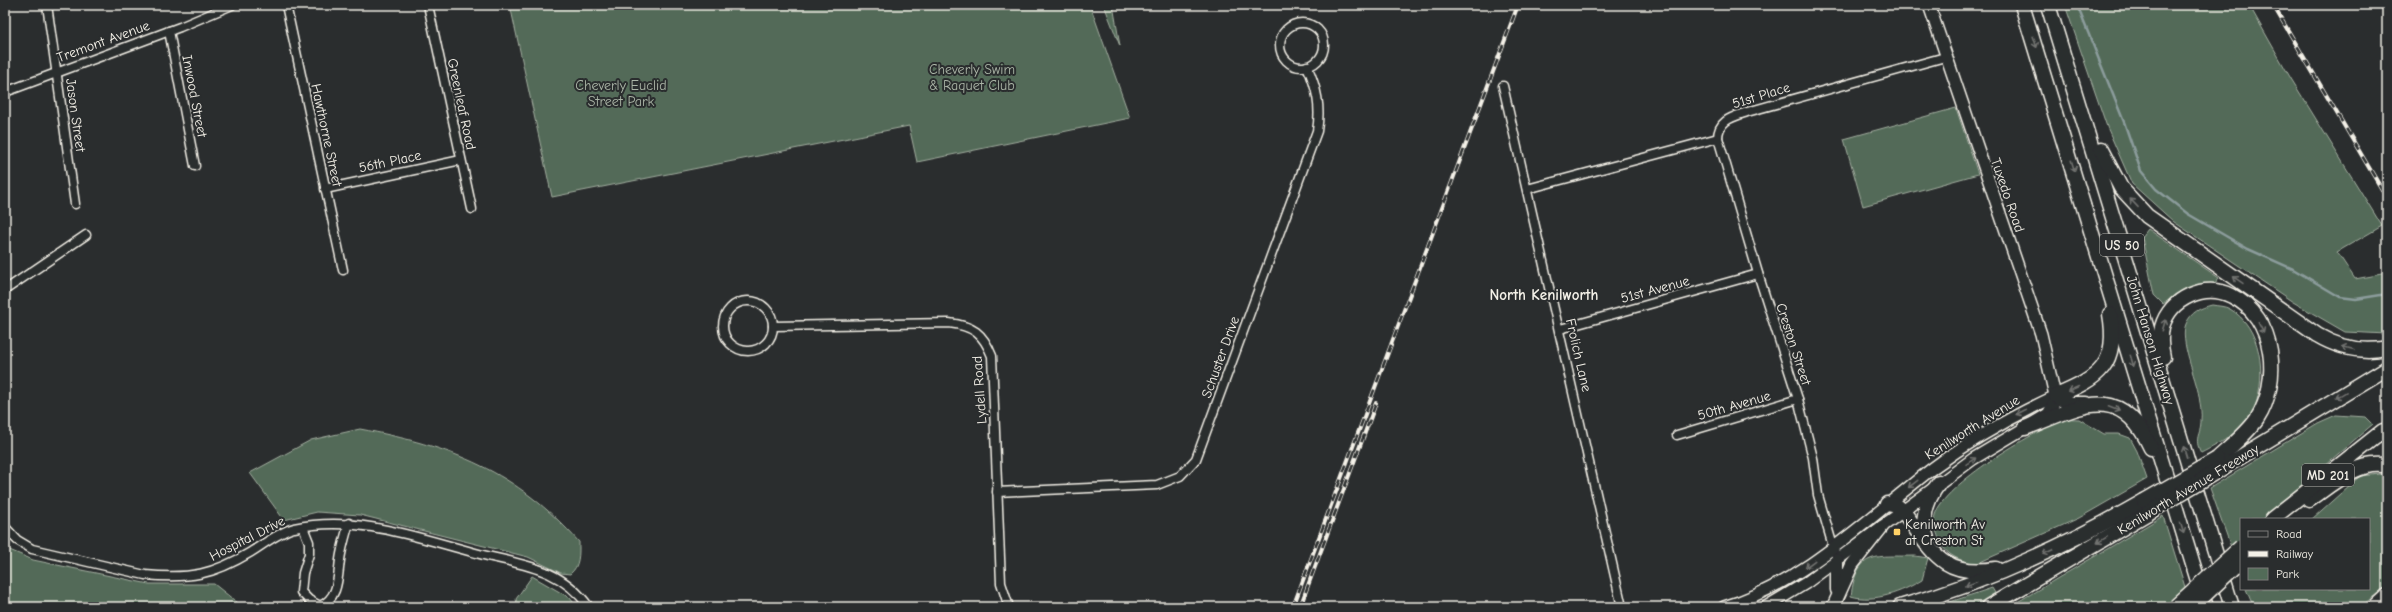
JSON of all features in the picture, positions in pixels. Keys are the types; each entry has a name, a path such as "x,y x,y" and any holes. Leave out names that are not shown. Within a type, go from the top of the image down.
{"highway":[{"name":"John Hanson Highway","path":"2022,5 2206,607"},
{"name":"John Hanson Highway","path":"2048,5 2232,607"},
{"path":"2073,84 2102,154 2118,183 2135,205 2154,222 2324,339 2356,350 2387,348"},
{"path":"2056,396 2092,379 2104,365 2110,352 2113,330 2100,257"},
{"path":"2171,405 2161,342 2162,328 2167,315 2180,301 2198,293 2219,291 2236,297 2252,313 2265,336 2271,358 2270,386 2266,401 2254,423 2218,465"},
{"name":"Kenilworth Avenue Freeway","path":"1988,607 2146,507 2387,368"},
{"path":"2056,396 2070,404 2098,404 2117,409 2136,422 2147,438 2170,490"},
{"path":"2024,428 2086,404"},
{"path":"2287,518 2385,429"},
{"name":"MD 201","path":"2273,518 2385,429"},
{"path":"2302,504 2359,468 2376,465 2387,466"},
{"path":"1934,553 1925,533 1924,517 1931,496 1939,483"},
{"path":"1887,504 1897,506 1903,511 1934,553 1948,565 1967,571 1986,571 2020,565"},
{"path":"1900,607 1961,588 2020,565 2146,507"},
{"path":"2208,530 2240,607"},
{"path":"2175,606 2240,548"},
{"path":"2192,607 2240,562"},
{"path":"2375,607 2387,596"}],"main road":[{"name":"Tuxedo Road","path":"1929,5 1945,57 2041,334 2056,396"},
{"name":"Kenilworth Avenue","path":"1766,607 1797,589 1939,483 1986,451 2048,414 2054,407 2056,396"},
{"name":"Kenilworth Avenue","path":"1724,607 1754,597 1780,584 1976,439 2019,413 2056,396"},
{"path":"1835,602 1852,565 1882,527"},
{"path":"1835,602 1837,560"}],"street":[{"name":"Jason Street","path":"47,5 75,204"},
{"name":"Tremont Avenue","path":"5,92 169,31 232,5"},
{"name":"Hawthorne Street","path":"286,5 343,270"},
{"name":"Greenleaf Road","path":"428,5 472,209"},
{"path":"1299,23 1316,28 1322,36 1324,43 1322,54 1318,60 1307,66 1298,67 1290,63 1284,58 1280,46 1282,34 1287,28 1299,23"},
{"name":"Inwood Street","path":"169,31 196,166"},
{"name":"51st Place","path":"1718,138 1721,125 1734,116 1945,57"},
{"name":"Schuster Drive","path":"997,492 1157,485 1180,476 1196,459 1318,131 1319,102 1314,82 1307,66"},
{"name":"Frolich Lane","path":"1503,86 1560,329 1622,607"},
{"path":"1527,189 1718,138"},
{"name":"Creston Street","path":"1718,138 1758,274 1798,399 1813,458 1818,495 1837,560"},
{"name":"56th Place","path":"325,189 461,160"},
{"path":"5,290 86,235"},
{"name":"51st Avenue","path":"1560,329 1758,274"},
{"path":"750,302 763,307 772,318 773,326 769,340 764,346 751,351 736,348 730,344 724,331 726,316 735,305 750,302"},
{"name":"Lydell Road","path":"773,326 964,324 974,330 988,345 992,356 1001,583 1009,607"},
{"name":"50th Avenue","path":"1677,435 1798,399"},
{"name":"Hospital Drive","path":"5,527 21,543 32,550 160,577 200,575 221,569 281,534 303,527 325,523 349,523 394,531 534,567 555,576 569,586 589,607"},
{"path":"303,527 309,542 309,554 303,573 302,592 309,600 320,606 328,602 338,586 341,555 349,523"}],"green space":[{"name":"Cheverly Euclid Street Park","path":"510,5 1090,5 1130,118 917,162 909,126 552,197"},
{"path":"1104,5 1113,5 1120,46"},
{"path":"2065,5 2249,5 2290,77 2382,226 2337,252 2355,279 2387,273 2387,334 2345,332 2293,302 2174,222 2132,184 2107,127"},
{"path":"1956,108 1978,174 1863,206 1844,139"},
{"path":"2148,229 2219,278 2214,284 2187,291 2175,296 2163,304 2154,295 2142,237"},
{"path":"2212,305 2230,309 2249,327 2259,352 2261,380 2255,406 2246,422 2225,440 2201,453 2197,440 2201,426 2199,396 2186,349 2184,331 2190,316 2200,309"},
{"path":"2336,415 2366,417 2373,424 2263,518 2240,518 2240,540 2231,547 2210,488 2318,423"},
{"path":"2066,419 2079,419 2104,434 2119,434 2130,438 2137,451 2147,479 2079,518 1978,563 1961,560 1946,551 1940,542 1936,528 1935,515 1942,503 1954,489 1992,460 2033,435"},
{"path":"360,429 424,444 453,454 480,465 506,480 531,497 555,517 579,542 576,567 570,574 561,573 528,557 360,515 317,512 284,520 250,473 311,440"},
{"path":"2380,474 2387,477 2387,586 2360,607 2259,607 2251,601 2246,590 2370,590 2370,518 2313,518 2360,476"},
{"path":"2163,516 2185,587 2164,607 2009,607"},
{"path":"5,548 33,560 149,584 214,584 239,604 257,607 5,607"},
{"path":"1915,556 1928,558 1922,580 1906,589 1888,595 1869,598 1851,596 1858,570 1864,563 1871,559 1880,557"},
{"path":"532,576 570,598 577,607 518,607 516,599"},
{"path":"1992,588 1995,593 1972,607 1935,607"}],"waterway":[{"path":"2077,5 2124,122 2141,171 2156,189 2188,214 2248,249 2293,269 2340,297 2356,299 2387,294"}],"railway":[{"path":"1293,607 1518,5"},
{"path":"2273,5 2387,198"},
{"path":"1300,607 1376,403"}],"place":[{"name":"Kenilworth Av at Creston St","path":"1897,532"}],"district":[{"name":"North Kenilworth","path":"1544,295"}],"park label":[{"name":"Cheverly Swim & Raquet Club","path":"972,78"}]}
